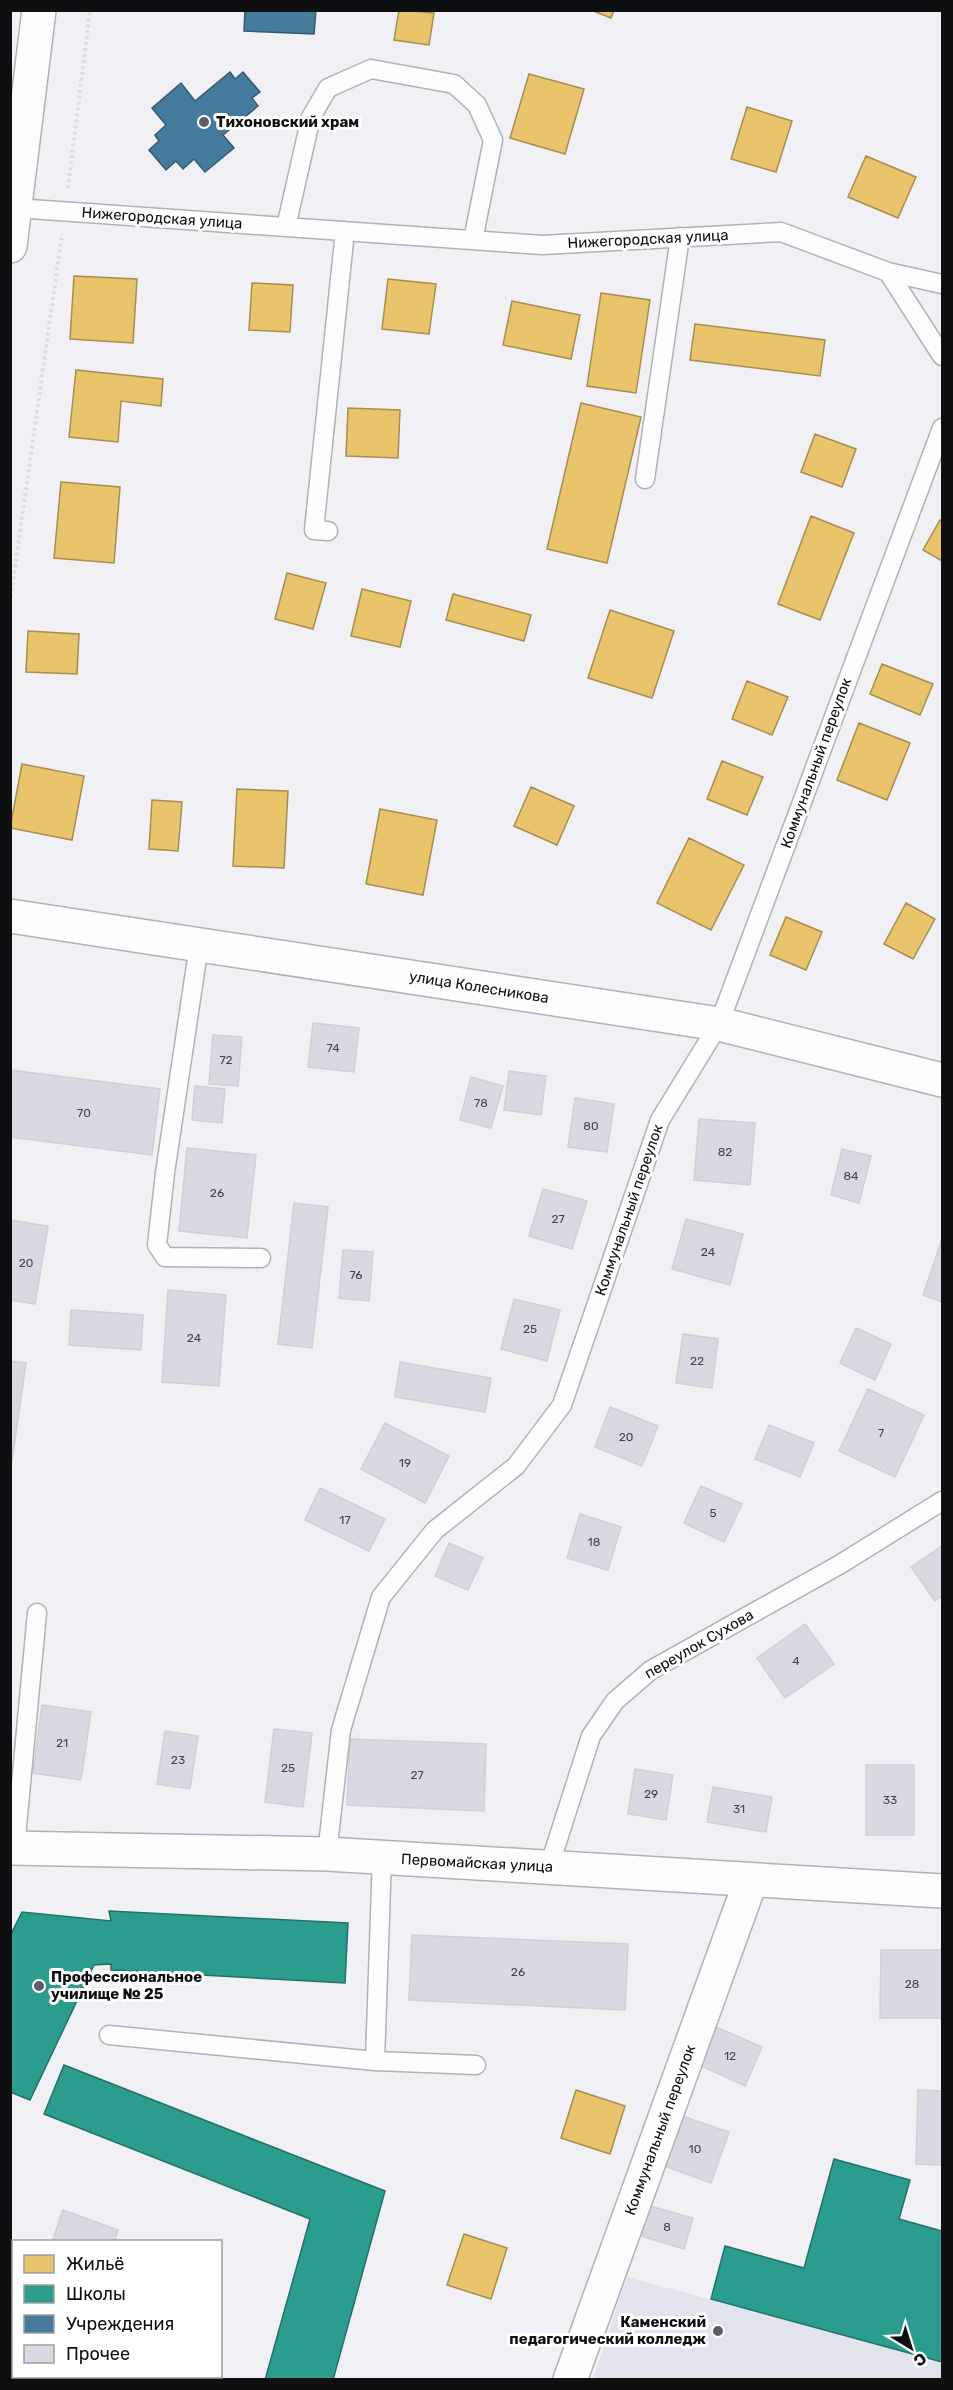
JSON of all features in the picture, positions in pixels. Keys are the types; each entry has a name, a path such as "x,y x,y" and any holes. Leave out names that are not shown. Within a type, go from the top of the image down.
{"street":[{"path":"10,246 39,10"},
{"name":"улица Колесникова","path":"10,916 719,1024 942,1080"},
{"name":"Первомайская улица","path":"13,1848 327,1854 942,1891"},
{"name":"Коммунальный переулок","path":"570,2379 750,1880"}],"lane":[{"path":"286,227 311,117 328,88 370,69 454,84 477,105 493,140 473,240"},
{"name":"Нижегородская улица","path":"16,208 542,244 781,232 888,272 942,284"},
{"path":"328,531 314,530 345,231"},
{"path":"645,478 680,237"},
{"path":"888,272 942,356"},
{"name":"Коммунальный переулок","path":"327,1854 341,1730 381,1597 435,1530 516,1466 562,1405 660,1120 719,1024 942,428"},
{"path":"199,945 165,1173 157,1245 165,1257 261,1258"},
{"name":"переулок Сухова","path":"549,1867 591,1736 615,1701 651,1670 838,1565 942,1501"},
{"path":"13,1848 37,1613"},
{"path":"375,2061 382,1857"},
{"path":"109,2035 375,2061 476,2066"}],"path":[{"path":"10,603 65,212 90,10"}],"shaded area":[{"name":"Каменский педагогический колледж","path":"627,2277 942,2362 942,2379 593,2379"}],"building: Жильё":[{"path":"399,10 434,13 429,45 394,40"},
{"path":"591,10 614,10 611,18"},
{"path":"529,74 584,89 565,154 510,138"},
{"path":"747,107 792,121 776,172 731,159"},
{"path":"866,156 916,177 898,218 848,197"},
{"path":"74,276 137,279 133,343 70,339"},
{"path":"388,279 436,284 429,334 382,329"},
{"path":"252,283 293,285 290,332 249,330"},
{"path":"601,293 650,300 636,393 587,386"},
{"path":"512,301 580,315 571,359 503,345"},
{"path":"695,324 825,340 820,376 690,360"},
{"path":"76,370 163,379 161,406 121,401 118,442 69,437"},
{"path":"581,403 641,417 607,563 547,549"},
{"path":"348,408 400,410 398,458 346,456"},
{"path":"815,434 856,449 842,487 801,472"},
{"path":"61,482 120,487 114,563 54,558"},
{"path":"811,516 854,533 820,620 778,604"},
{"path":"940,520 942,522 942,561 923,550"},
{"path":"287,573 326,583 313,629 275,619"},
{"path":"362,589 411,601 400,647 351,636"},
{"path":"453,594 531,615 524,641 446,620"},
{"path":"610,610 674,631 652,698 588,678"},
{"path":"28,631 79,634 77,674 26,672"},
{"path":"882,664 933,684 920,715 870,694"},
{"path":"747,681 788,697 772,735 732,719"},
{"path":"859,723 910,743 887,800 837,780"},
{"path":"722,761 763,777 747,815 707,799"},
{"path":"22,764 84,776 72,840 10,828"},
{"path":"531,787 574,806 557,845 514,826"},
{"path":"237,789 288,791 284,868 233,866"},
{"path":"152,800 182,802 178,851 149,849"},
{"path":"380,809 437,820 423,895 366,884"},
{"path":"689,838 744,865 711,930 657,903"},
{"path":"906,903 935,919 913,959 884,944"},
{"path":"786,917 822,932 806,970 770,955"},
{"path":"576,2090 625,2106 610,2154 561,2138"},
{"path":"464,2234 507,2248 491,2299 447,2285"}],"building: Школы":[{"path":"109,1911 348,1923 345,1983 111,1970 111,1964 94,1965 30,2100 10,2092 10,1936 22,1912 111,1921"},
{"path":"64,2065 385,2191 333,2380 265,2380 310,2219 44,2114"},
{"path":"834,2159 910,2180 899,2219 942,2231 942,2362 711,2299 725,2246 804,2268"}],"building: Учреждения":[{"path":"245,10 316,10 314,34 244,31"},
{"path":"230,72 235,79 243,72 260,92 252,98 258,106 223,135 234,148 205,172 194,159 183,169 176,161 166,170 149,150 159,141 155,135 166,125 152,108 181,83 195,101"}],"building: Прочее":[{"path":"313,1023 359,1028 354,1072 308,1067"},
{"path":"213,1035 242,1037 238,1086 209,1084"},
{"path":"10,1070 160,1089 152,1155 10,1137"},
{"path":"509,1071 546,1076 541,1115 504,1110"},
{"path":"471,1077 503,1086 491,1128 460,1120"},
{"path":"195,1086 225,1089 222,1123 192,1120"},
{"path":"575,1098 614,1104 607,1152 568,1147"},
{"path":"699,1119 755,1123 750,1185 694,1180"},
{"path":"187,1148 256,1155 247,1238 179,1231"},
{"path":"842,1149 871,1156 859,1203 831,1195"},
{"path":"543,1189 587,1201 572,1249 529,1236"},
{"path":"294,1203 328,1207 312,1348 278,1344"},
{"path":"686,1219 743,1234 730,1285 672,1269"},
{"path":"10,1220 48,1226 35,1304 10,1300"},
{"path":"942,1239 942,1302 923,1295"},
{"path":"343,1250 373,1252 369,1301 339,1298"},
{"path":"168,1290 226,1295 219,1386 162,1382"},
{"path":"514,1299 560,1310 547,1361 501,1349"},
{"path":"71,1310 143,1315 141,1350 69,1345"},
{"path":"856,1328 891,1344 875,1380 840,1363"},
{"path":"683,1334 718,1339 712,1388 676,1383"},
{"path":"10,1361 26,1363 12,1461 10,1461"},
{"path":"400,1362 491,1378 485,1412 395,1397"},
{"path":"868,1389 924,1415 895,1477 839,1451"},
{"path":"610,1407 658,1426 642,1466 595,1447"},
{"path":"385,1423 449,1456 425,1503 361,1469"},
{"path":"769,1425 814,1443 800,1477 755,1459"},
{"path":"701,1486 742,1504 724,1542 684,1523"},
{"path":"320,1488 385,1519 369,1551 305,1520"},
{"path":"580,1514 621,1527 608,1570 567,1558"},
{"path":"449,1543 483,1558 468,1590 435,1576"},
{"path":"942,1546 942,1596 935,1601 911,1567"},
{"path":"805,1624 834,1664 785,1698 757,1658"},
{"path":"42,1705 91,1712 81,1780 33,1773"},
{"path":"274,1729 312,1733 303,1807 265,1802"},
{"path":"165,1731 198,1736 190,1789 157,1784"},
{"path":"350,1739 486,1744 484,1811 347,1805"},
{"path":"866,1765 914,1765 914,1835 866,1835"},
{"path":"635,1769 673,1775 666,1820 628,1814"},
{"path":"713,1787 772,1797 766,1832 707,1822"},
{"path":"412,1935 628,1944 625,2010 409,2000"},
{"path":"881,1950 942,1950 942,2018 880,2018"},
{"path":"716,2027 762,2047 745,2086 699,2065"},
{"path":"918,2090 942,2091 942,2165 916,2164"},
{"path":"679,2115 729,2132 711,2183 662,2165"},
{"path":"650,2206 693,2218 684,2249 641,2236"},
{"path":"63,2210 118,2230 115,2240 53,2240"},
{"path":"10,2318 12,2318 12,2378 172,2378 171,2380 10,2380"}],"place":[{"name":"Тихоновский храм","path":"204,122"},
{"name":"Профессиональное училище № 25","path":"39,1986"},
{"name":"Каменский педагогический колледж","path":"718,2331"}]}
